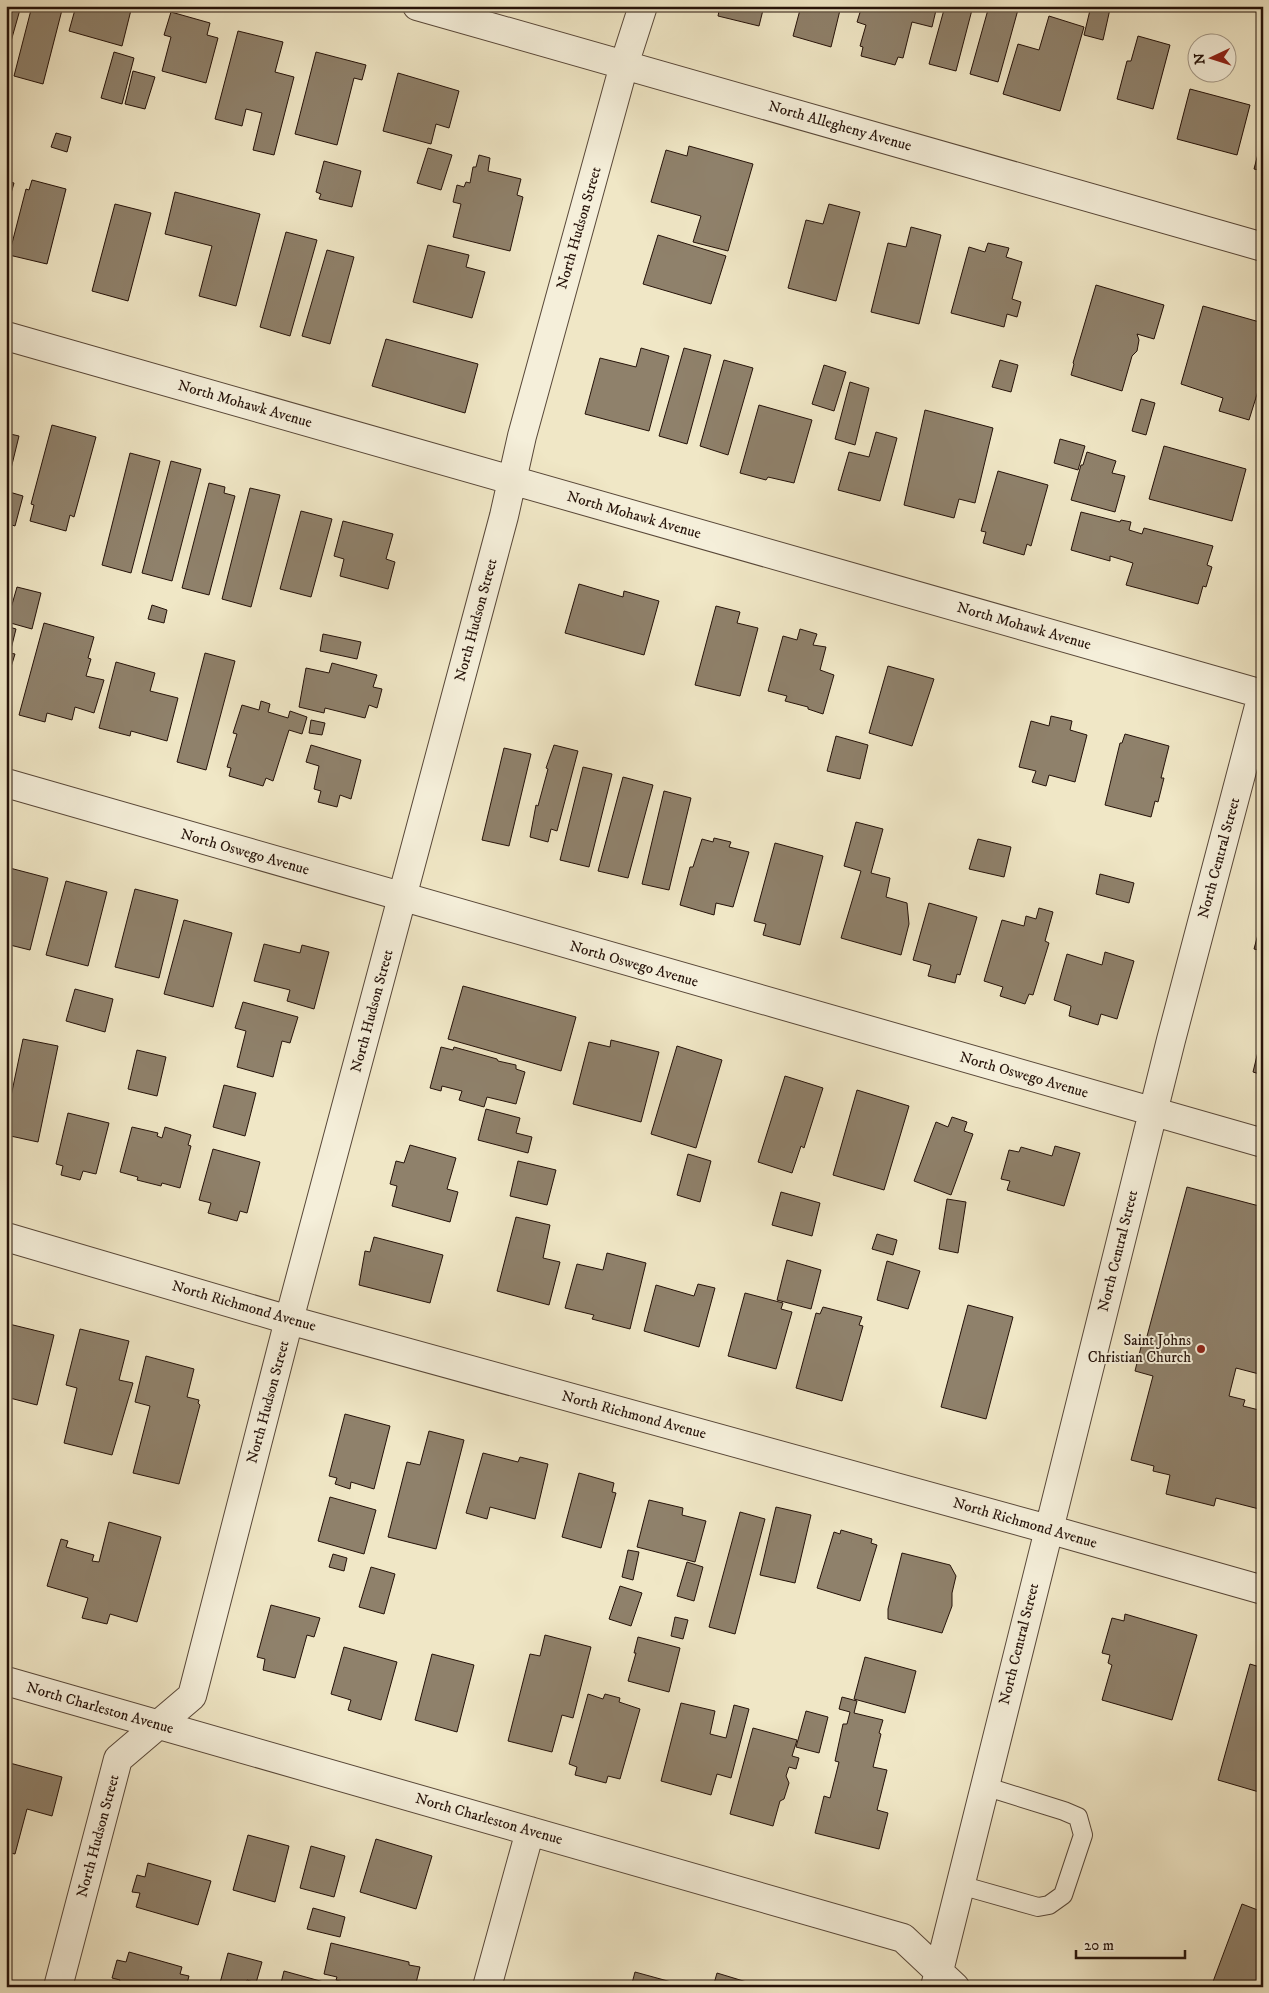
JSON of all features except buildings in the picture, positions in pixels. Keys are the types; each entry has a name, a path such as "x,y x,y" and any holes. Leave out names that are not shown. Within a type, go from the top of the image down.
{"street":[{"name":"North Allegheny Avenue","path":"417,6 1263,247"},
{"name":"North Hudson Street","path":"58,1987 118,1759 192,1696 289,1320 513,481 522,436 624,65 643,6"},
{"name":"North Mohawk Avenue","path":"6,336 1262,692"},
{"name":"North Central Street","path":"943,1982 960,1885 984,1786 1153,1112 1262,692"},
{"name":"North Oswego Avenue","path":"6,783 1263,1143"},
{"name":"North Richmond Avenue","path":"6,1237 289,1320 1263,1590"},
{"name":"North Charleston Avenue","path":"6,1681 903,1938 943,1982"},
{"path":"487,1987 530,1830"}],"lane":[{"path":"960,1885 1038,1907 1050,1905 1063,1895 1083,1835 1078,1817 984,1786"}],"place":[{"name":"Saint Johns Christian Church","path":"1201,1349"}]}
